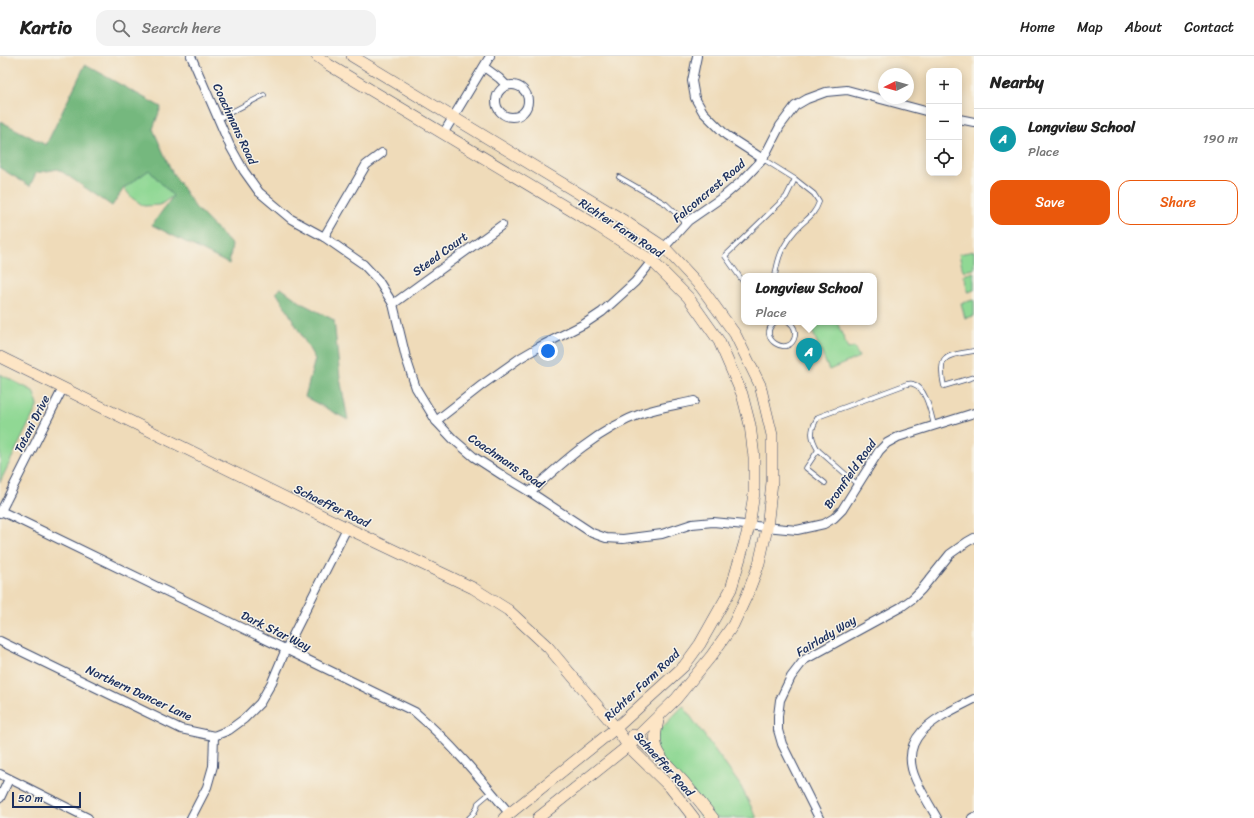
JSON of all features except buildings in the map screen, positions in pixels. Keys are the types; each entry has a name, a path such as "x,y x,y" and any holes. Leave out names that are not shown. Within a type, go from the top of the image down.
{"main road":[{"name":"Richter Farm Road","path":"317,56 329,65 599,227 652,262 688,297 719,341 742,394 750,425 754,457 754,493 750,527 731,589 700,644 684,666 616,728 507,816"},
{"name":"Richter Farm Road","path":"352,56 626,222 664,247 701,287 735,334 760,385 772,435 772,482 767,528 759,564 733,625 712,655 676,699 641,733 638,738 538,818"},
{"name":"Schaeffer Road","path":"0,357 347,528 473,588 508,610 548,647 616,728 628,746 670,787 694,818"},
{"path":"658,716 655,740 657,750 666,763"},
{"name":"Schaeffer Road","path":"616,728 638,738 666,763 683,781 713,818"}],"street":[{"name":"Coachmans Road","path":"191,56 218,119 244,172 259,192 291,219 324,236 363,264 378,280 393,304 406,358 416,388 436,421 453,439 474,457 592,533 606,538 641,538 662,534 692,524 713,522 750,527"},
{"path":"443,134 490,56"},
{"path":"698,56 692,81 695,98 703,112 726,135 763,159"},
{"path":"484,67 506,85"},
{"path":"513,84 519,86 527,95 528,102 526,108 517,116 510,117 504,115 496,106 495,100 497,93 506,85 513,84"},
{"name":"Falconcrest Road","path":"436,421 520,358 584,324 602,312 636,282 664,247 686,223 734,188 763,159 780,126 795,106 807,99 826,92 847,90 926,111"},
{"path":"962,120 974,122"},
{"path":"324,236 366,165 382,153"},
{"name":"Steed Court","path":"393,304 502,225"},
{"name":"Tatani Drive","path":"1,512 63,388"},
{"path":"530,492 560,464 594,438 624,421 643,413 694,401"},
{"name":"Bromfield Road","path":"750,527 797,530 824,524 834,518 842,510 879,451 886,443 898,437 974,413"},
{"name":"Dark Star Way","path":"1,512 415,712 434,729 474,771 491,792 507,816"},
{"path":"192,818 207,787 213,766 214,736 229,730 244,719 260,703 272,682 286,649 347,528"},
{"name":"Fairlady Way","path":"819,818 782,744 778,730 780,700 791,677 804,660 901,607 912,599 950,554 974,538"},
{"name":"Northern Dancer Lane","path":"0,641 181,729 214,736"},
{"path":"937,818 916,780 911,765 912,748 920,733 934,720 974,699"},
{"path":"0,774 88,818"},
{"path":"0,798 9,779"}],"lane":[{"path":"218,119 264,95"},
{"path":"763,159 814,194 819,202 816,211 795,230 785,243 779,255 776,273"},
{"path":"619,177 666,204 686,223"},
{"path":"741,279 725,256 786,196 795,180"},
{"path":"772,325 770,328 770,336 774,343 782,346 790,344 795,336 794,328 792,325"},
{"path":"974,351 950,356 944,360 941,366 944,386 974,377"},
{"path":"858,485 818,450 811,433 813,425 818,417 906,384 914,384 926,396 934,425"},
{"path":"818,450 806,468 825,483"},
{"path":"469,818 477,809 478,803 491,792"}],"green space":[{"path":"85,65 161,107 153,129 172,172 195,207 232,245 229,264 152,225 173,196 149,170 124,188 112,206 58,169 36,173 30,186 0,168 0,121 46,145"},
{"path":"149,170 173,196 160,205 144,206 132,198 124,188"},
{"path":"974,251 974,269 963,271 959,254"},
{"path":"974,272 974,290 968,292 964,275"},
{"path":"281,288 303,304 334,320 340,378 348,420 305,397 315,359 276,292"},
{"path":"974,300 974,316 965,318 961,303"},
{"path":"838,325 848,349 854,347 859,357 829,370 810,326"},
{"path":"0,374 33,391 38,405 0,482"},
{"path":"683,706 740,785 757,818 702,818 684,792 652,753 653,737"}],"place":[{"name":"Longview School","path":"809,371"}]}
